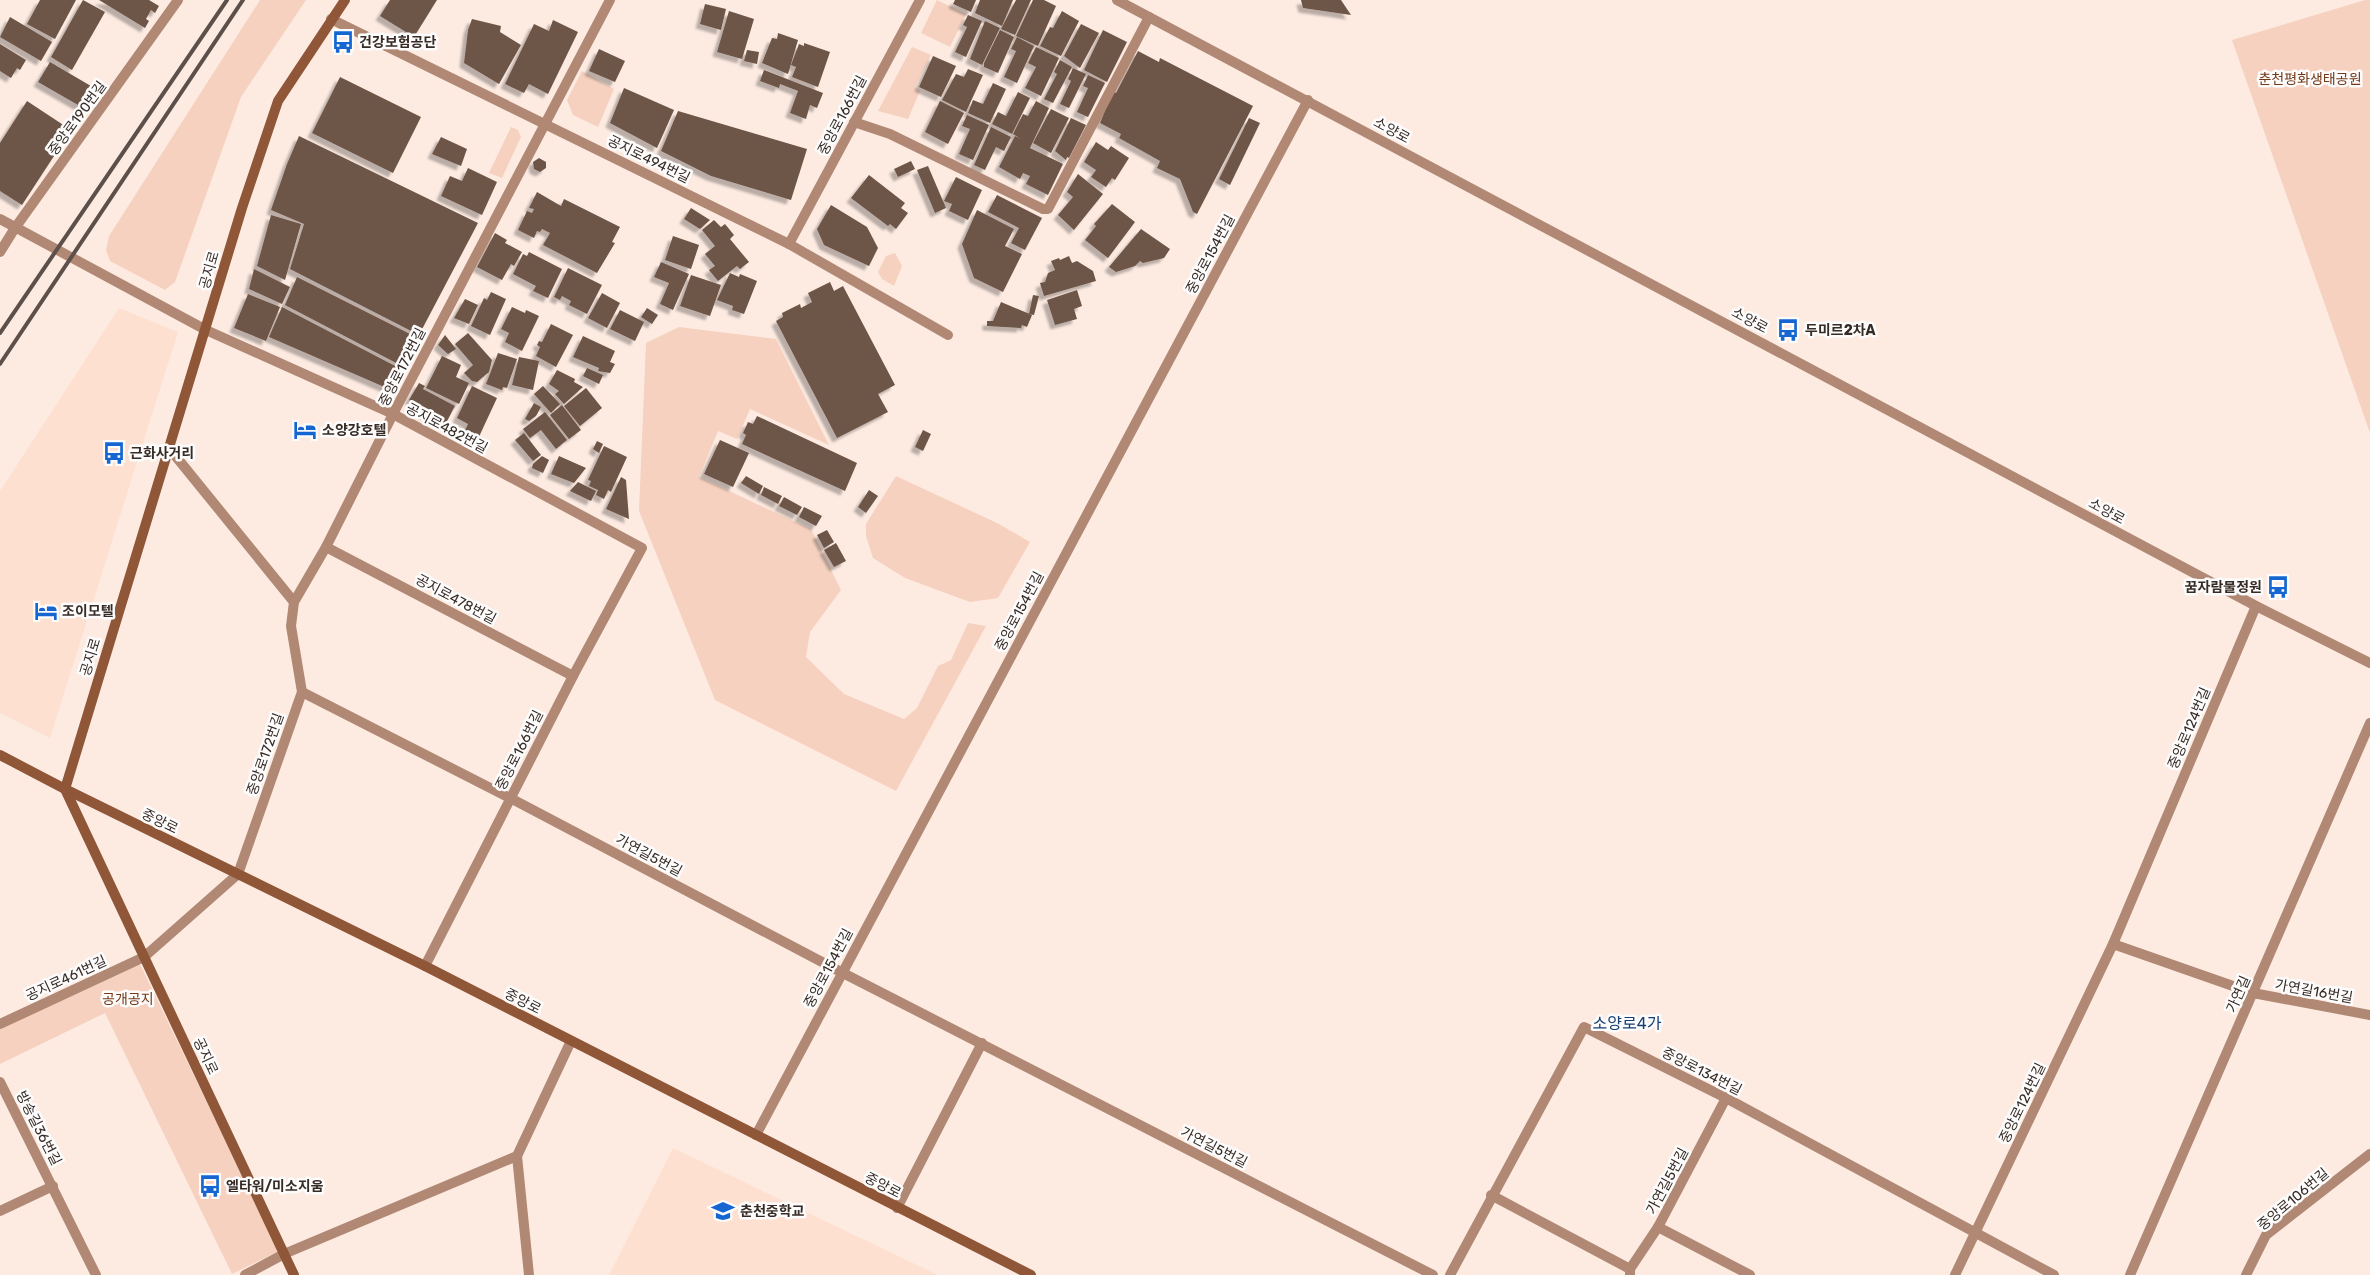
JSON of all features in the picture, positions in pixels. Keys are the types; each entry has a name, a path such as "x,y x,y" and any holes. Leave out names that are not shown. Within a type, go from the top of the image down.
{"street":[{"name":"중앙로190번길","path":"0,252 15,228 178,0"},
{"name":"공지로","path":"294,1275 65,790 242,208 278,100 345,0"},
{"name":"중앙로172번길","path":"238,874 302,692 291,626 294,602 326,547 392,414 610,0"},
{"name":"중앙로166번길","path":"789,244 920,0"},
{"name":"소양로","path":"1117,0 2256,606 2370,663"},
{"path":"854,122 890,134 1043,209 1048,209 1149,17"},
{"name":"공지로494번길","path":"332,19 789,244 948,335"},
{"name":"중앙로154번길","path":"756,1135 841,972 1308,100"},
{"name":"공지로482번길","path":"0,219 206,330 392,414 642,548"},
{"path":"169,448 294,602"},
{"name":"공지로478번길","path":"326,547 573,676"},
{"name":"중앙로166번길","path":"425,966 573,676 642,548"},
{"name":"중앙로124번길","path":"1955,1275 2113,944 2256,606"},
{"name":"가연길5번길","path":"302,692 510,798 841,972 1433,1275"},
{"name":"가연길","path":"2130,1275 2370,723"},
{"name":"중앙로","path":"0,755 65,790 425,966 1031,1275"},
{"name":"공지로461번길","path":"0,1024 144,957 238,874"},
{"path":"2113,944 2253,993"},
{"name":"가연길16번길","path":"2253,993 2370,1015"},
{"name":"중앙로134번길","path":"1450,1275 1491,1195 1584,1027 1726,1098 2054,1275"},
{"path":"529,1275 517,1156 572,1041"},
{"path":"897,1208 982,1043"},
{"name":"방송길36번길","path":"0,1082 96,1275"},
{"name":"가연길5번길","path":"1630,1272 1658,1227 1726,1098"},
{"name":"중앙로106번길","path":"2246,1275 2266,1235 2370,1154"},
{"path":"245,1275 284,1254 517,1156"},
{"name":"방송길36번길","path":"0,1211 53,1186"},
{"path":"1491,1195 1630,1272"},
{"path":"1658,1227 1750,1275"}],"shaded area":[{"path":"119,308 178,332 50,738 0,713 0,491"},
{"name":"춘천중학교","path":"673,1148 938,1275 609,1275"}],"green space":[{"path":"260,0 306,0 241,97 175,282 165,290 110,261 106,250 109,236"},
{"path":"937,0 966,14 950,47 921,33"},
{"name":"춘천평화생태공원","path":"2370,0 2370,433 2232,40"},
{"path":"912,47 931,55 915,87 920,91 908,119 878,111"},
{"path":"582,71 614,89 598,127 573,115 567,100"},
{"path":"511,127 518,130 521,137 502,178 489,173"},
{"path":"895,253 902,266 894,286 882,279 878,272 886,256"},
{"path":"679,327 776,339 829,445 750,409 737,439 718,431 699,477 811,529 841,590 810,632 806,657 844,694 904,719 917,708 938,666 951,660 968,623 986,626 896,791 715,700 639,511 646,343"},
{"path":"896,476 997,523 1030,542 998,598 970,602 905,578 873,558 866,536 866,524"},
{"name":"공개공지","path":"139,962 279,1251 232,1274 105,1013 0,1064 0,1029"}],"building":[{"path":"40,0 76,0 55,39 27,24"},
{"path":"83,0 105,12 72,70 51,57"},
{"path":"99,0 149,0 159,6 155,13 151,10 146,19 149,21 145,28"},
{"path":"390,0 437,0 414,37 380,16"},
{"path":"955,0 976,0 971,12 953,4"},
{"path":"980,0 1013,0 1002,26 975,13"},
{"path":"1016,0 1031,0 1015,35 1001,29"},
{"path":"1033,0 1044,0 1056,6 1038,46 1016,36"},
{"path":"1301,0 1341,0 1351,15 1303,8"},
{"path":"705,4 726,9 721,30 700,24"},
{"path":"729,11 754,19 742,59 717,52"},
{"path":"1062,11 1079,21 1061,56 1040,46 1050,27 1053,28"},
{"path":"968,15 982,21 966,57 955,52 967,27 963,25"},
{"path":"10,17 52,42 41,61 0,37"},
{"path":"472,19 501,26 500,32 521,45 499,84 464,63 468,30"},
{"path":"553,20 578,32 548,94 529,84 524,93 505,84 534,24 549,31"},
{"path":"985,21 1000,28 982,65 970,59"},
{"path":"1081,24 1099,33 1080,68 1064,56"},
{"path":"1000,30 1014,37 998,73 984,67 984,63"},
{"path":"1103,30 1127,42 1107,82 1084,70"},
{"path":"778,33 798,40 788,74 762,63 772,38 777,39"},
{"path":"1017,37 1034,46 1017,83 1004,77 1016,51 1011,49"},
{"path":"804,43 830,52 818,87 792,77 796,67 791,65 799,44 804,46"},
{"path":"0,44 26,60 20,70 17,68 11,78 0,71"},
{"path":"1036,47 1059,58 1041,96 1025,88 1036,67 1028,63"},
{"path":"599,49 625,61 615,82 589,71"},
{"path":"747,50 759,52 757,64 744,61"},
{"path":"1138,51 1159,62 1160,58 1253,106 1197,214 1193,212 1180,179 1157,168 1160,161 1119,138 1121,134 1100,123 1113,91 1116,93"},
{"path":"933,56 956,66 941,97 919,87"},
{"path":"1060,60 1072,67 1053,103 1044,99 1057,74 1054,72"},
{"path":"50,62 96,89 85,109 38,82"},
{"path":"1073,68 1086,74 1069,108 1060,104 1071,81 1068,79"},
{"path":"968,69 983,75 966,112 942,100 956,74 964,77"},
{"path":"764,70 823,93 817,108 810,105 806,119 790,113 798,91 780,84 779,88 760,81"},
{"path":"1088,75 1105,83 1088,117 1077,112 1088,88 1083,86"},
{"path":"340,77 421,117 393,173 312,133"},
{"path":"993,83 1006,89 990,123 968,113 973,100 983,104"},
{"path":"624,88 674,110 657,148 610,123"},
{"path":"1018,92 1030,98 1012,134 992,124 998,112 1006,116"},
{"path":"27,101 71,130 22,205 0,191 0,143"},
{"path":"940,101 964,113 948,144 925,132"},
{"path":"1036,101 1049,108 1030,148 1063,164 1048,195 1026,184 1030,176 1023,173 1020,179 999,167 1015,136 1021,139 1013,134 1023,114 1028,116"},
{"path":"1051,109 1069,118 1051,153 1033,143"},
{"path":"678,111 807,149 791,200 711,176 661,151"},
{"path":"967,115 989,125 973,160 959,154 970,129 962,126"},
{"path":"1071,118 1086,125 1069,158 1067,157 1066,160 1055,151"},
{"path":"1249,118 1260,123 1230,185 1219,179"},
{"path":"991,127 1011,137 1004,151 996,147 985,170 974,165"},
{"path":"299,136 478,223 419,335 290,269 304,224 271,210"},
{"path":"441,137 467,149 461,166 432,154"},
{"path":"1096,142 1108,150 1111,146 1129,158 1115,180 1112,178 1106,187 1091,177 1096,170 1084,162"},
{"path":"539,158 546,162 546,168 540,172 534,169 533,162"},
{"path":"911,161 915,169 898,177 894,169"},
{"path":"928,166 946,208 935,213 917,170"},
{"path":"468,168 497,182 482,215 441,196 450,176 462,181"},
{"path":"1078,174 1103,194 1074,230 1058,215 1073,197 1067,192"},
{"path":"869,175 905,203 901,208 908,213 896,229 890,224 888,226 851,198"},
{"path":"956,177 982,190 968,220 949,211 952,204 944,201"},
{"path":"537,192 561,206 564,199 620,227 612,242 615,243 597,273 543,245 550,233 542,229 540,232 537,231 534,238 518,230 527,211 532,213 534,209 529,208"},
{"path":"997,195 1042,218 1025,250 1011,243 1019,228 988,212"},
{"path":"1112,204 1135,222 1108,258 1085,240 1096,226 1094,224"},
{"path":"831,205 867,227 878,248 869,266 824,245 817,229"},
{"path":"691,208 710,220 700,229 684,219"},
{"path":"977,210 1014,229 1005,246 1022,254 1003,292 974,278 962,244"},
{"path":"271,215 301,224 285,280 257,266"},
{"path":"714,220 721,227 725,224 734,235 730,239 749,262 740,269 737,266 718,281 709,270 715,266 705,254 715,246 702,230"},
{"path":"1141,229 1170,249 1164,258 1143,263 1140,261 1135,266 1116,272 1109,267"},
{"path":"495,233 507,240 505,243 522,252 514,266 511,264 502,280 477,267"},
{"path":"673,236 699,245 691,269 665,260"},
{"path":"529,252 562,269 548,298 533,291 536,286 513,274 523,254 527,256"},
{"path":"1069,256 1072,263 1077,261 1093,271 1096,281 1044,296 1040,283 1045,282 1048,273 1055,270 1051,261"},
{"path":"661,262 689,274 673,310 660,304 669,283 654,277"},
{"path":"568,268 602,285 587,314 569,305 571,301 562,296 560,300 554,297"},
{"path":"254,269 290,287 282,304 249,289"},
{"path":"730,273 739,277 740,274 757,281 744,314 732,310 733,306 717,300"},
{"path":"691,275 721,285 710,316 680,306"},
{"path":"297,277 414,336 400,365 285,305"},
{"path":"830,282 834,291 843,286 895,385 878,394 888,412 837,438 776,321 783,317 782,313 800,304 801,308 812,302 808,293"},
{"path":"1077,290 1082,306 1074,309 1077,319 1055,325 1047,300"},
{"path":"491,292 506,299 490,335 471,326 484,298 487,300"},
{"path":"602,293 620,303 607,328 588,318"},
{"path":"248,294 280,307 266,341 234,328"},
{"path":"1033,295 1039,296 1034,315 1029,314"},
{"path":"465,299 478,305 469,324 454,318"},
{"path":"1001,302 1032,315 1027,327 1022,325 1021,328 987,326 987,321 993,321"},
{"path":"282,307 399,368 389,389 269,337"},
{"path":"512,307 525,313 526,310 539,316 522,351 505,342 509,333 501,329"},
{"path":"647,308 658,315 652,324 641,317"},
{"path":"620,310 644,322 635,341 610,329"},
{"path":"551,324 573,335 556,367 536,356 540,347 537,345 539,341 542,342"},
{"path":"468,333 492,360 489,372 477,382 472,381 464,373 473,365 455,344"},
{"path":"445,335 456,349 448,354 438,345"},
{"path":"583,336 615,351 610,362 615,364 610,373 598,371 599,368 573,357"},
{"path":"498,353 517,359 507,388 503,387 502,390 486,384"},
{"path":"442,356 461,365 456,377 469,383 459,404 426,388"},
{"path":"519,357 539,361 533,390 512,385"},
{"path":"587,368 603,375 599,384 583,376"},
{"path":"557,370 575,379 574,382 583,387 564,404 555,394 559,391 549,384"},
{"path":"419,383 425,386 423,389 455,406 445,425 415,409 417,405 409,400"},
{"path":"472,386 497,398 477,441 463,434 468,424 457,418"},
{"path":"543,386 560,404 551,413 534,394"},
{"path":"586,388 602,408 580,426 564,406"},
{"path":"534,403 541,407 536,416 529,421 525,419"},
{"path":"562,405 581,430 569,439 550,415"},
{"path":"545,412 567,440 556,449 541,430 530,438 523,429"},
{"path":"757,416 857,463 845,491 742,444 746,435 743,433 748,422 753,424"},
{"path":"923,430 931,434 923,451 915,447"},
{"path":"524,433 541,455 533,461 515,440"},
{"path":"720,440 749,453 733,487 704,474"},
{"path":"597,441 603,444 599,453 593,449"},
{"path":"604,446 627,457 611,492 608,490 604,499 596,495 598,490 589,486 591,481 588,480"},
{"path":"542,456 549,460 543,473 532,468 533,464"},
{"path":"559,456 586,468 574,483 551,474"},
{"path":"746,476 763,486 759,494 741,483"},
{"path":"621,477 626,480 629,519 606,509"},
{"path":"578,482 596,491 591,501 570,491"},
{"path":"764,487 782,496 778,504 761,495"},
{"path":"869,490 878,496 866,513 858,507"},
{"path":"784,497 802,507 797,515 779,506"},
{"path":"804,507 822,516 816,526 799,517"},
{"path":"827,530 834,542 824,548 817,535"},
{"path":"836,543 846,561 834,567 824,550"}],"railway":[{"path":"0,333 227,0"},
{"path":"0,364 243,0"}],"place":[{"name":"건강보험공단","path":"343,42"},
{"name":"두미르2차A","path":"1788,330"},
{"name":"소양강호텔","path":"305,430"},
{"name":"근화사거리","path":"114,453"},
{"name":"꿈자람물정원","path":"2278,587"},
{"name":"조이모텔","path":"46,611"},
{"name":"엘타워/미소지움","path":"210,1186"},
{"name":"춘천중학교","path":"723,1211"}],"district":[{"name":"소양로4가","path":"1627,1023"}]}
